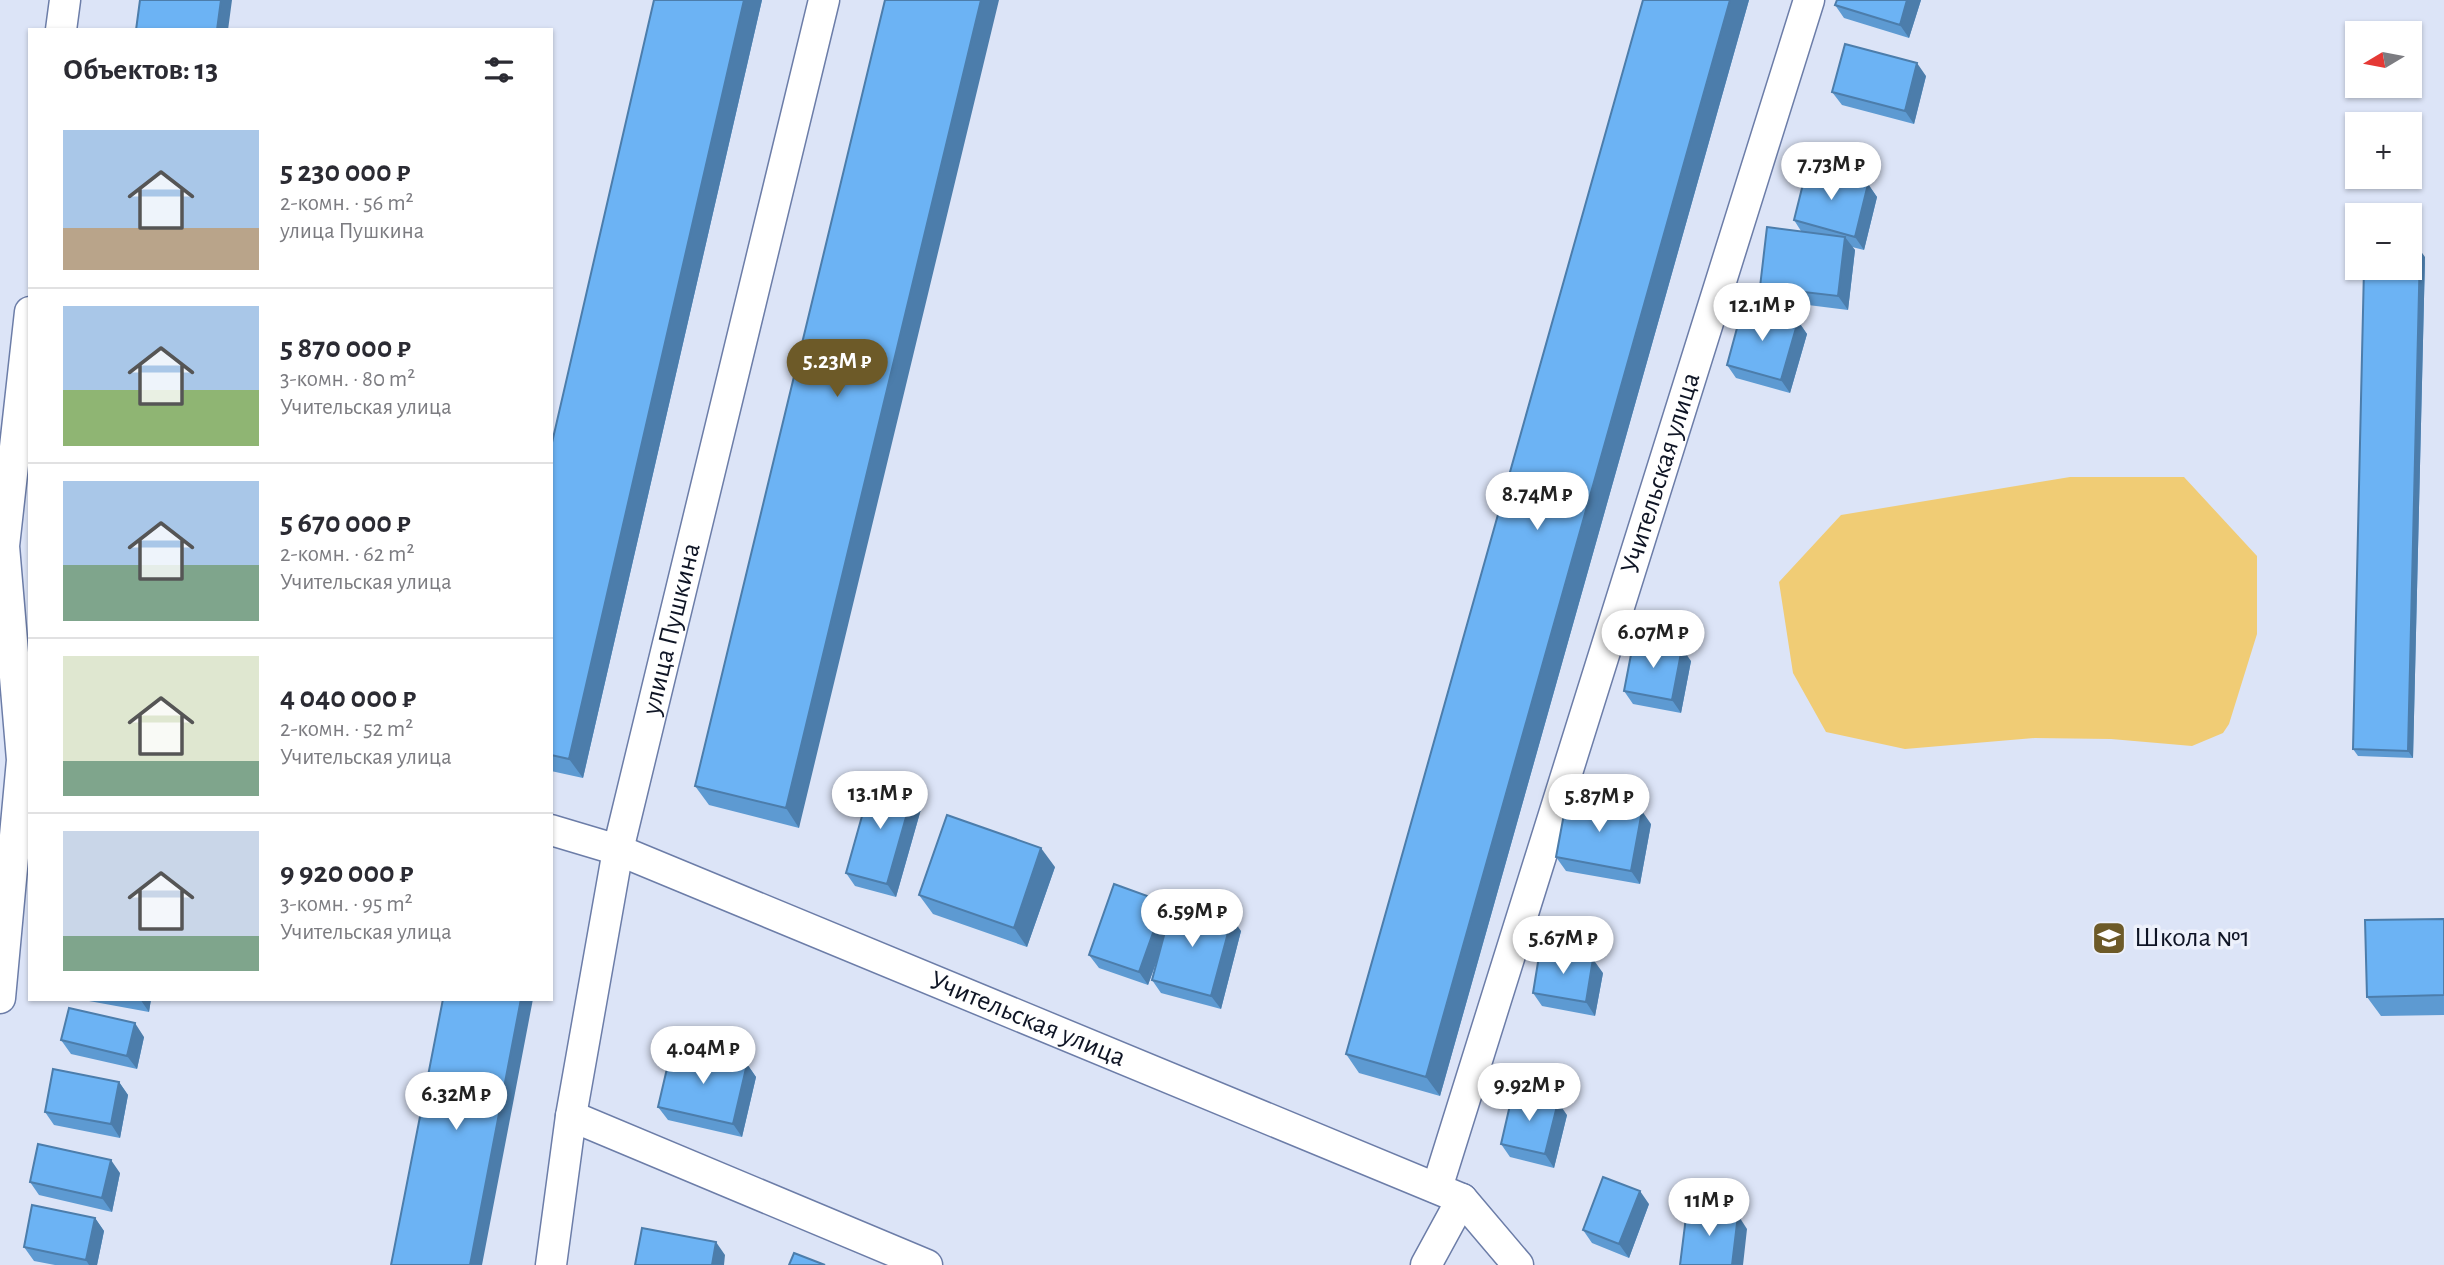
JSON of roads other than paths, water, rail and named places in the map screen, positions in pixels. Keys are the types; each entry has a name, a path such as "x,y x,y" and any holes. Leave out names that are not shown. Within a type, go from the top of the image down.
{"street":[{"path":"61,28 65,0"},
{"name":"улица Пушкина","path":"551,1265 571,1116 618,850 824,0"},
{"name":"Учительская улица","path":"1426,1265 1450,1194 1809,0"},
{"path":"0,998 22,760 2,543 28,328"},
{"path":"2,543 28,579"},
{"name":"Учительская улица","path":"553,831 618,850 1450,1194 1518,1265"},
{"path":"571,1116 926,1265"}],"place":[{"name":"Школа №1","path":"2109,938"}]}
